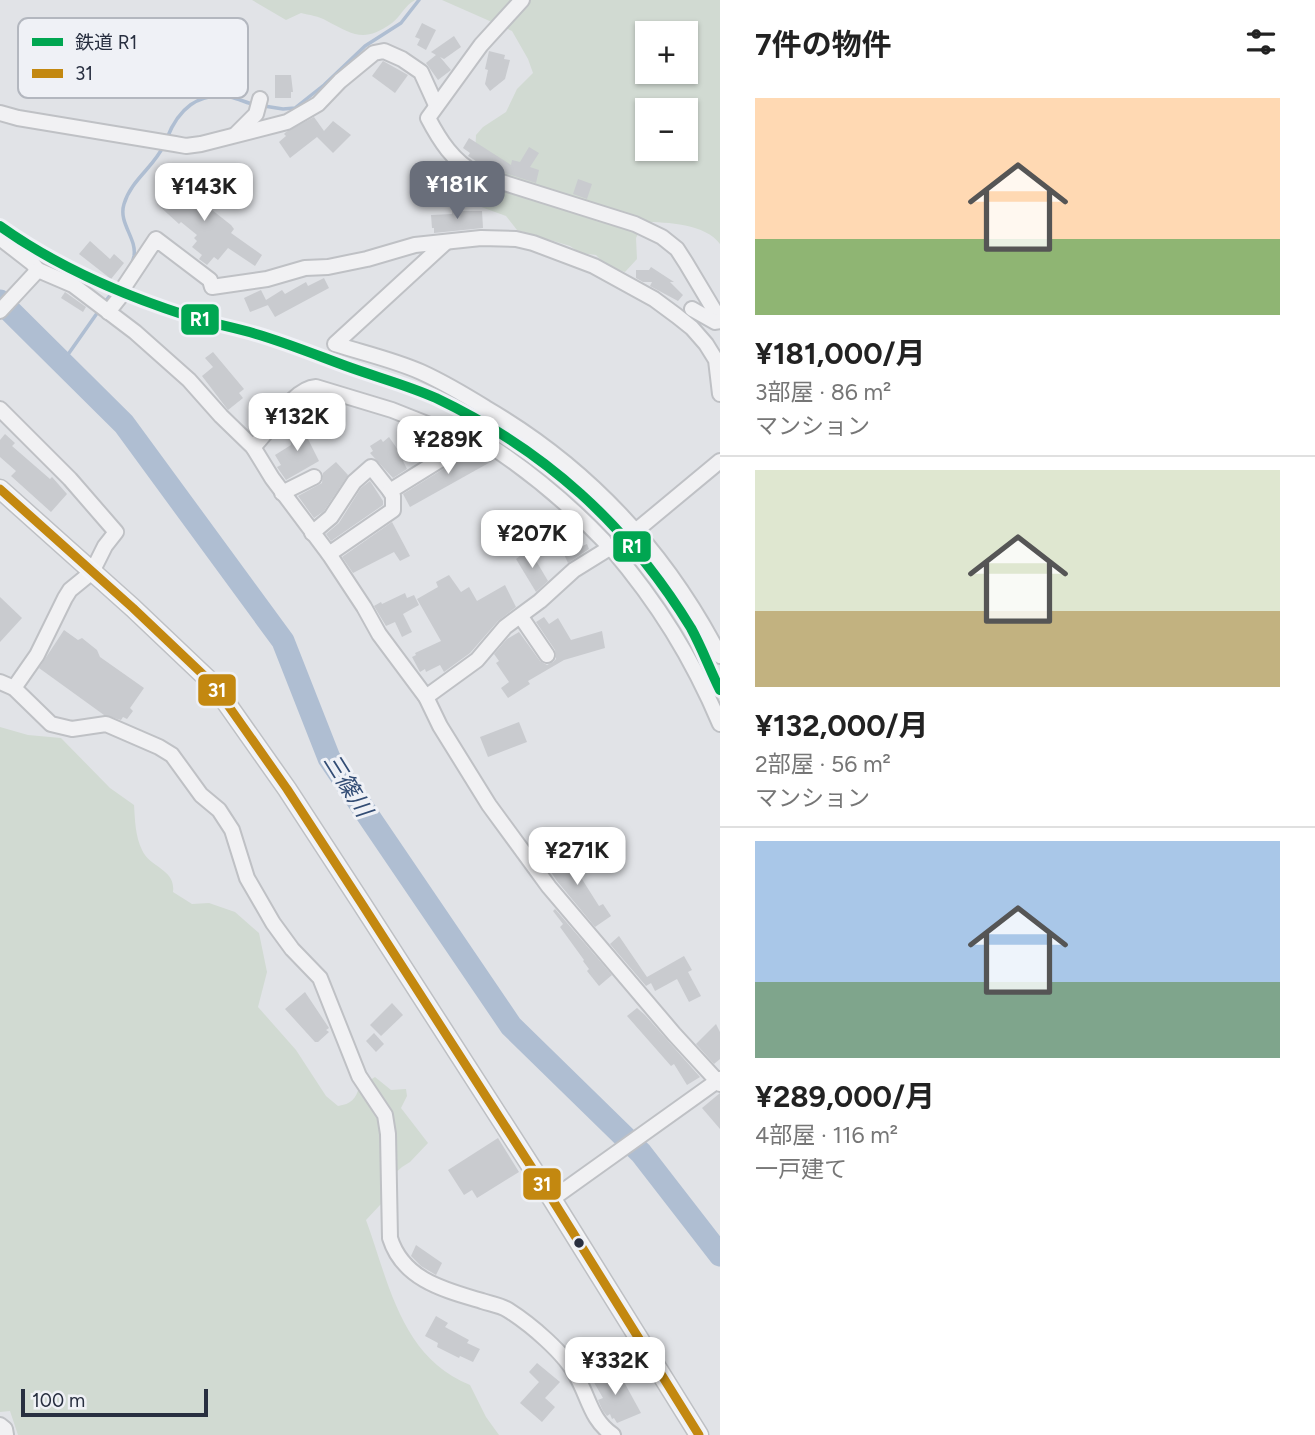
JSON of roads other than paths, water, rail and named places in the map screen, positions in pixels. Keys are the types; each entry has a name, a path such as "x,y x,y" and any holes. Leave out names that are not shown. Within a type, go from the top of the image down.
{"main road":[{"path":"0,489 213,684 287,789 552,1199 699,1435"}],"street":[{"path":"522,0 481,45 428,118 440,142 465,168 477,174 635,224 662,237 677,249 687,263 720,321 715,322 692,309"},
{"path":"0,113 186,146 287,122 318,104 340,81 374,53 384,51 421,72 436,105"},
{"path":"234,135 259,103"},
{"path":"0,238 32,263 36,272 73,285 135,332 189,380 253,447 282,493 329,554 379,634 426,697 440,726 489,805 549,887 681,1042 719,1081 552,1199"},
{"path":"108,312 120,298 124,287 156,240 210,280 212,286 267,279 305,268 328,267 415,245 481,238 516,239 562,254 623,281 677,316 692,328 716,360 720,394"},
{"path":"445,243 335,344 421,372 535,438 595,487 637,530 688,600 720,656"},
{"path":"0,311 36,272"},
{"path":"253,447 289,404 310,387 415,418 470,441"},
{"path":"0,408 70,479 116,532 105,546 92,572 70,590 37,655 14,688"},
{"path":"390,491 477,437 530,473 608,544 670,625 720,724"},
{"path":"426,697 477,660 505,627 521,617 574,570 608,544 637,530 720,461"},
{"path":"312,533 331,517 354,482 371,467 393,496 393,510 329,554"},
{"path":"282,493 314,477"},
{"path":"521,617 547,656"},
{"path":"0,682 14,688 51,724 72,729 106,724 159,747 172,755 201,795 219,810 232,830 247,878 273,923 320,978 359,1076 382,1107 388,1134 390,1238 394,1252 412,1272 430,1284 498,1305 535,1330 568,1363 597,1422 612,1435"}],"waterway":[{"path":"264,106 295,108 365,46 401,23 419,0"},
{"path":"167,138 183,111 205,98"},
{"path":"233,98 256,105"},
{"path":"105,302 126,274 134,256 133,243 123,218 127,195 164,145"},
{"name":"三篠川","path":"0,301 124,424 283,641 329,758 511,1026 641,1153 720,1255"},
{"path":"62,363 100,309"}],"rail line":[{"name":"R1","path":"0,226 43,254 113,288 185,315 268,338 414,389 476,419 513,441 581,494 640,556 691,628 720,690"}]}
